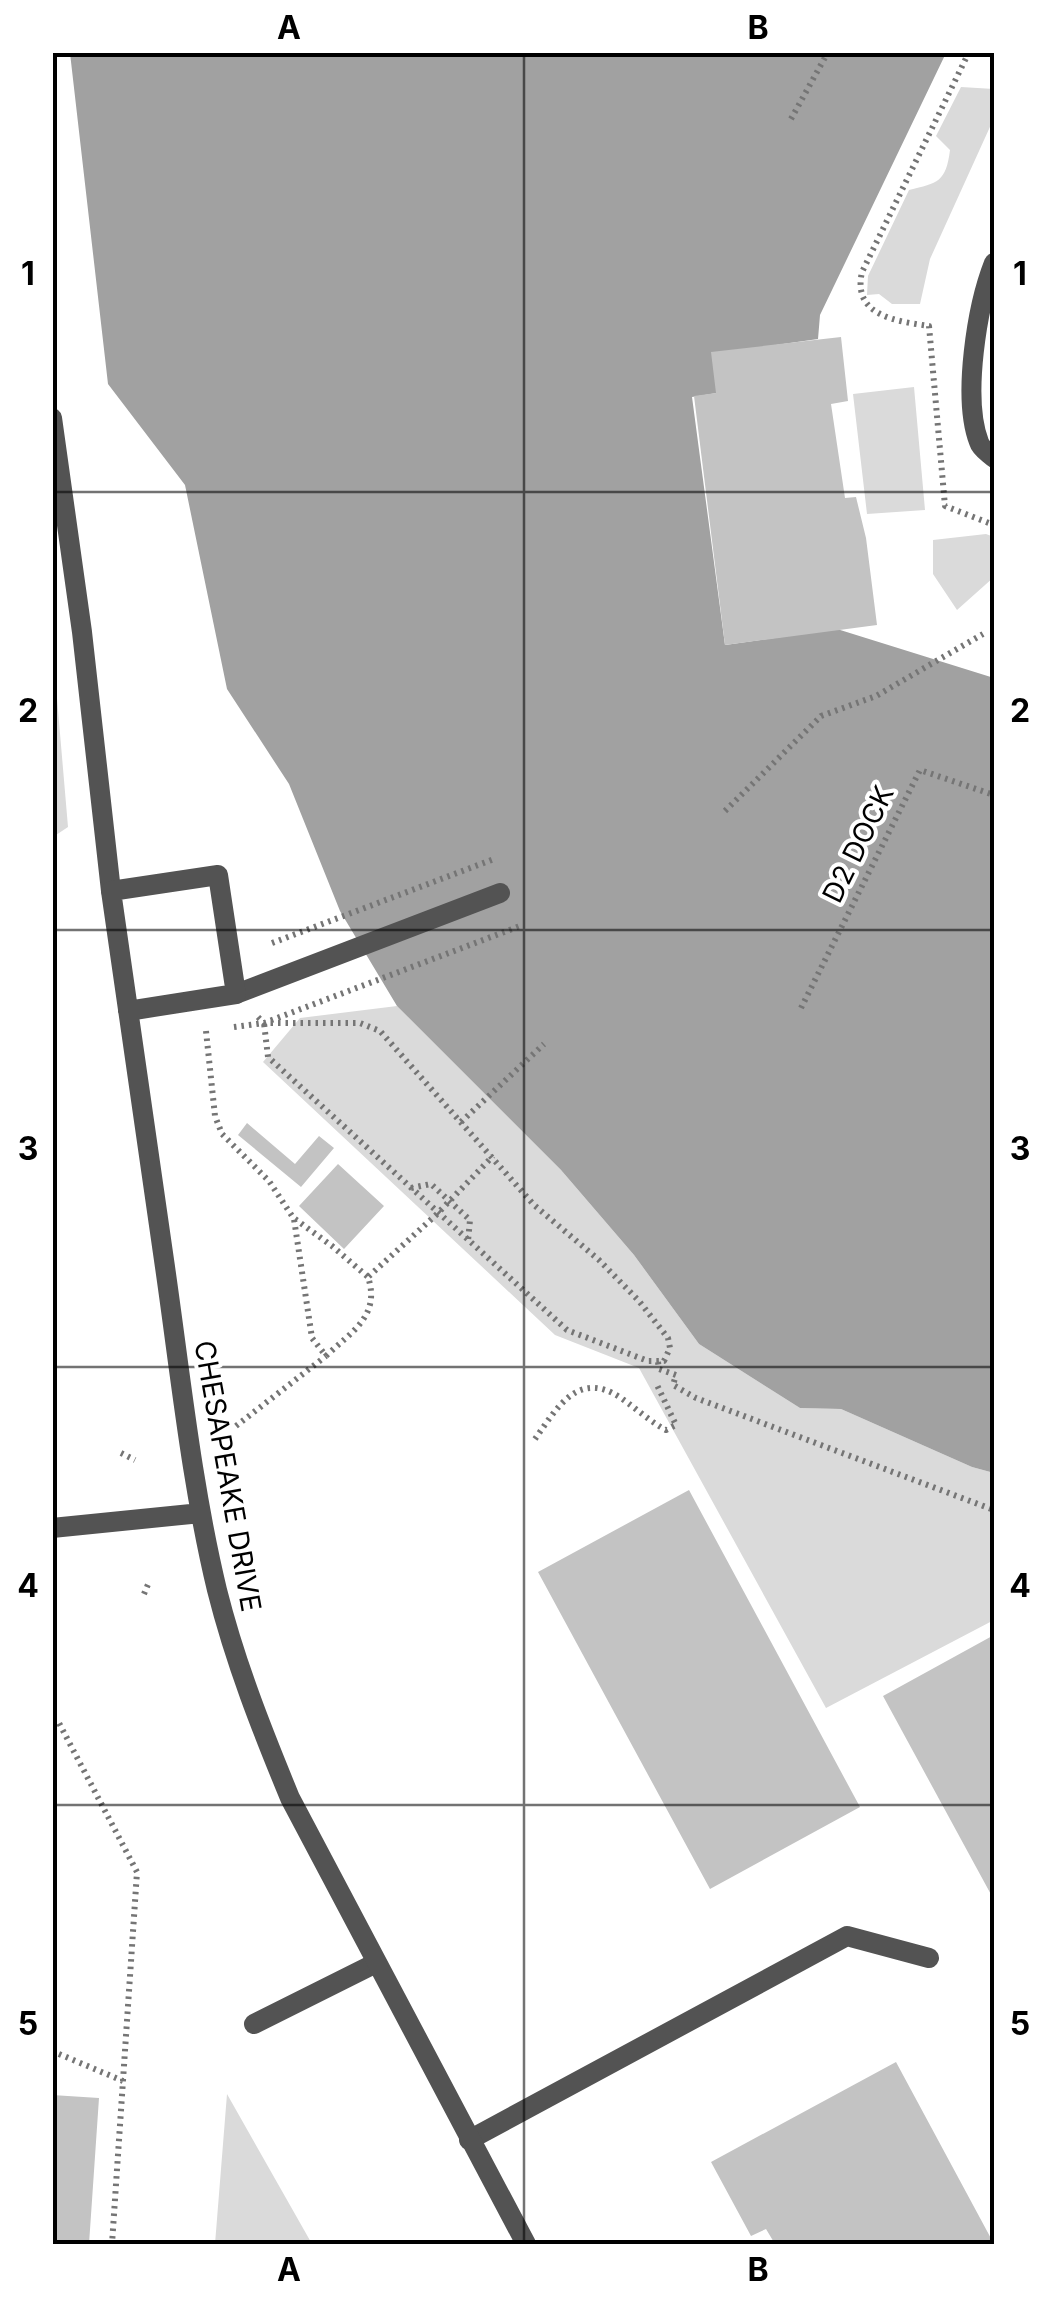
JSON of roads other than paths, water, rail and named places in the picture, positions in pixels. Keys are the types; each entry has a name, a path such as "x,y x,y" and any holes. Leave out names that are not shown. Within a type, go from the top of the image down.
{"street":[{"path":"994,263 974,335 974,420 980,446 994,458"},
{"name":"CHESAPEAKE DRIVE","path":"52,418 82,632 111,891 201,1513 236,1656 290,1798 526,2244"},
{"path":"111,891 218,874 236,994"},
{"path":"128,1011 236,994 500,893"},
{"path":"52,1528 201,1513"},
{"path":"469,2140 847,1936 929,1958"},
{"path":"254,2024 376,1963"}]}
